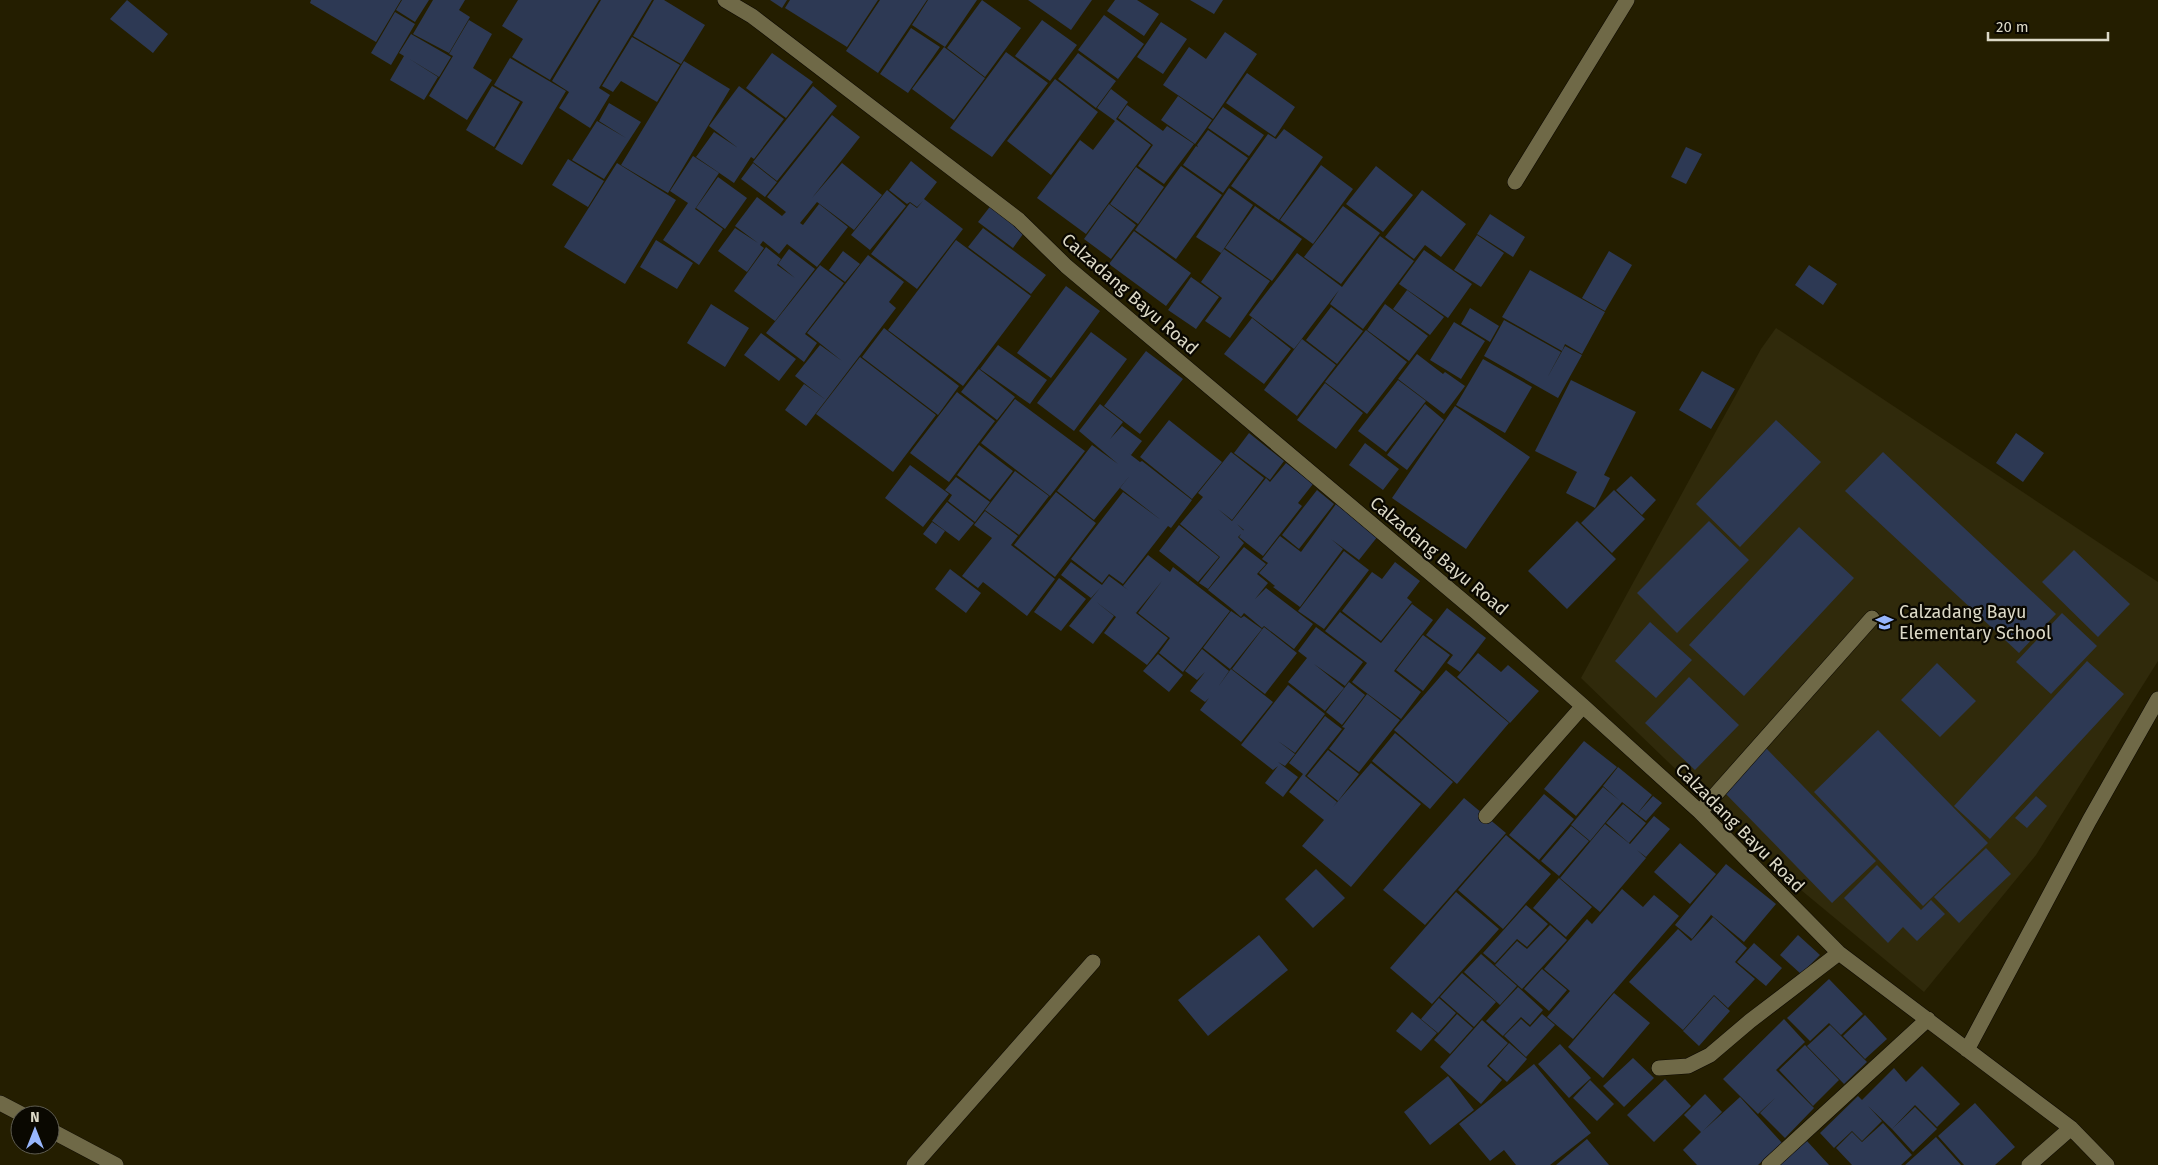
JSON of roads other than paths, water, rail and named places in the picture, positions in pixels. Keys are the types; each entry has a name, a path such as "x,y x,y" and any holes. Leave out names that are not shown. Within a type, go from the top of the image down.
{"street":[{"name":"Calzadang Bayu Road","path":"725,0 752,16 1019,220 1066,266 1475,611 1584,706 1700,812 1839,953 2071,1128 2107,1165"},
{"path":"1515,182 1626,0"},
{"path":"1700,812 1872,618"},
{"path":"1967,1050 2084,830 2158,699"},
{"path":"1486,816 1584,706"},
{"path":"1659,1068 1688,1066 1710,1055 1750,1021 1839,953"},
{"path":"914,1165 1093,962"},
{"path":"1769,1165 1928,1019"},
{"path":"2029,1165 2071,1128"},
{"path":"60,1135 116,1165"}],"place":[{"name":"Calzadang Bayu Elementary School","path":"1885,622"}]}
